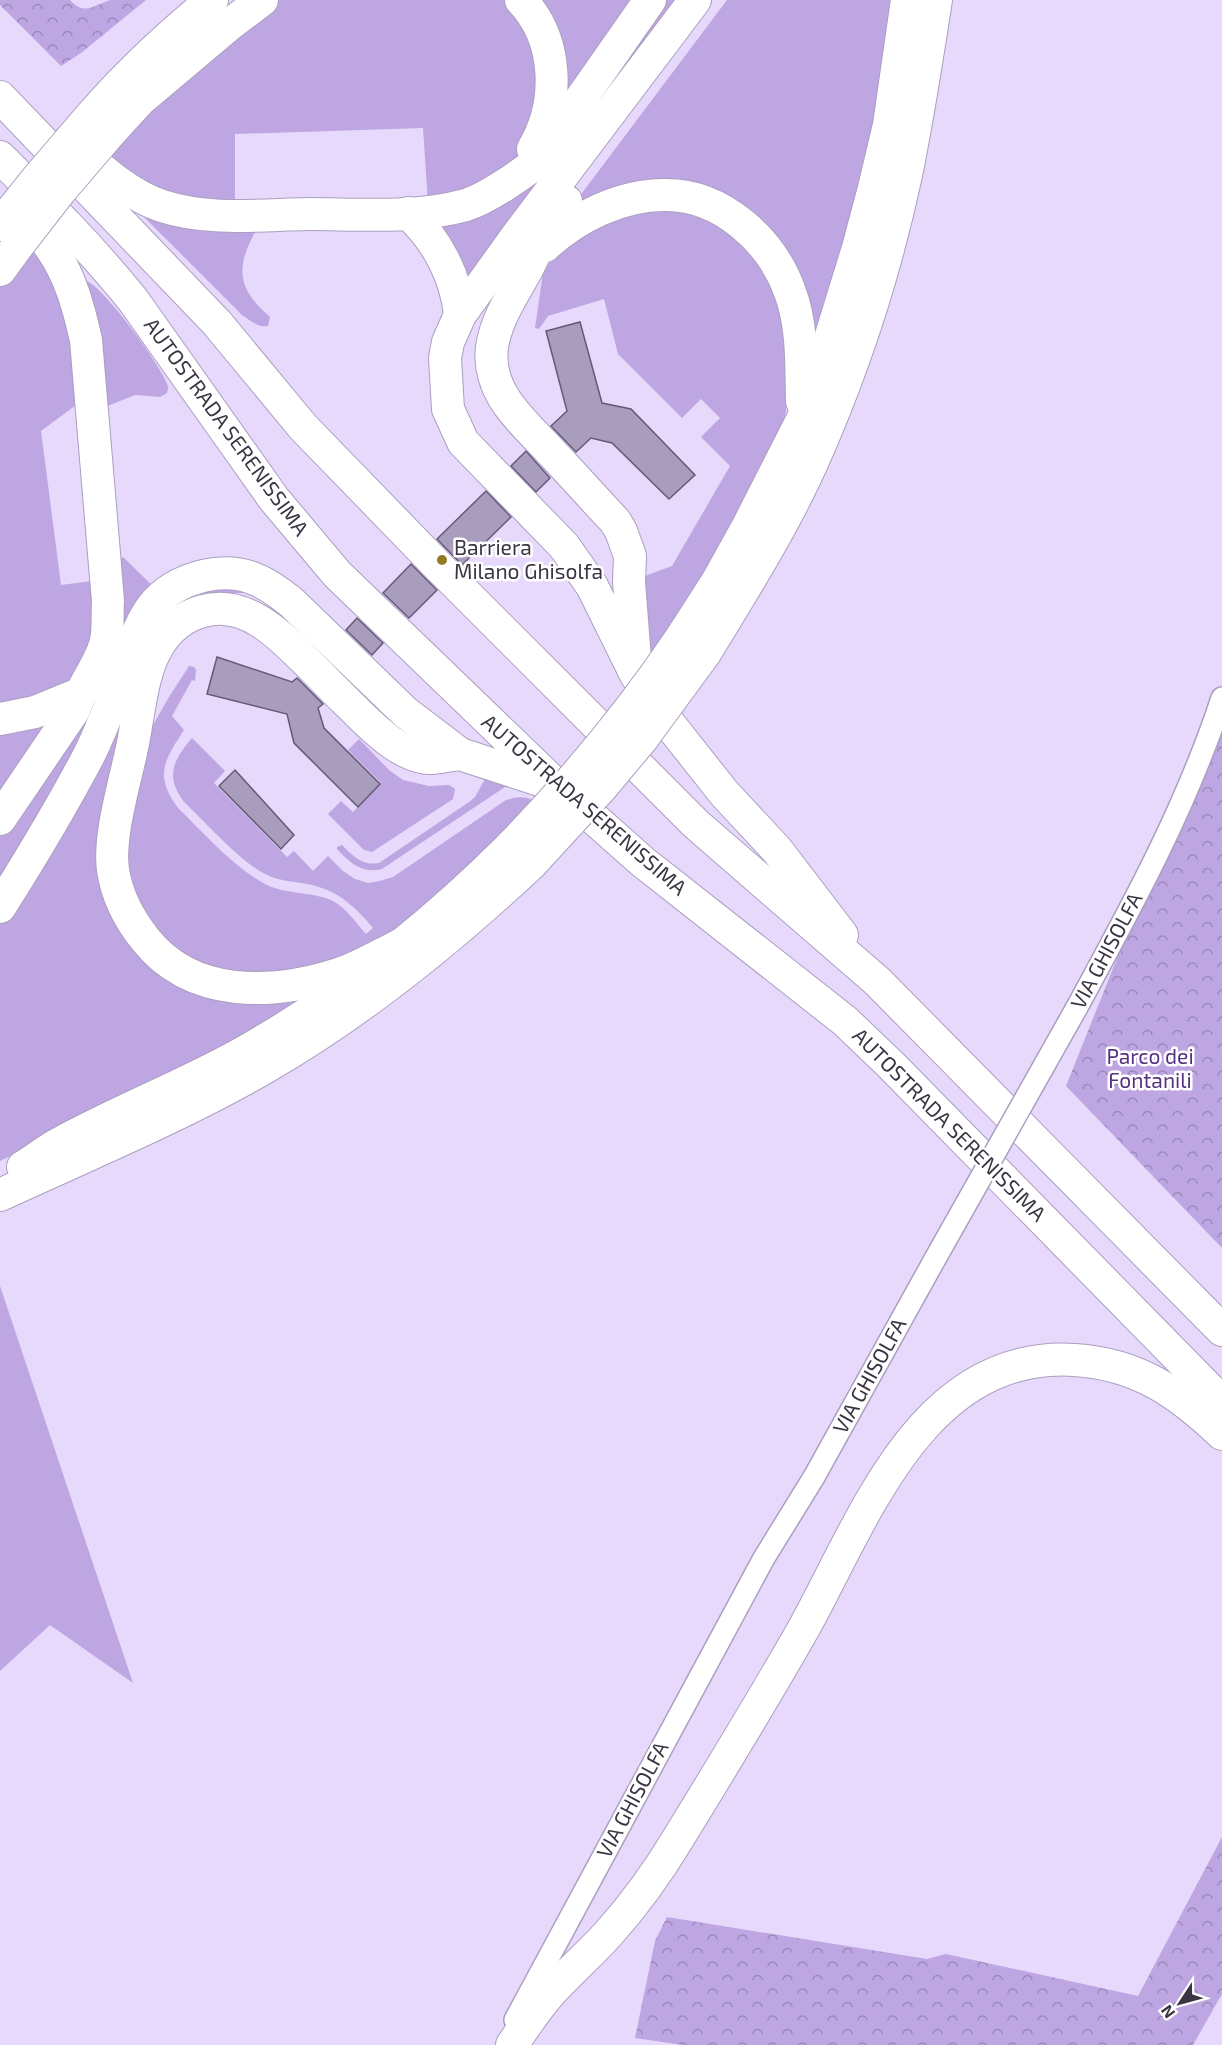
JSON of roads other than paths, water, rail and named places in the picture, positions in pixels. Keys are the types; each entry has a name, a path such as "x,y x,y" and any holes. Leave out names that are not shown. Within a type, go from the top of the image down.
{"highway":[{"path":"99,126 117,86 212,0"},
{"path":"5,248 36,180 99,126 140,100 262,0"},
{"path":"517,178 546,120 552,85 549,51 544,37 537,22 521,0"},
{"path":"0,81 103,171 138,195 177,211 226,215 408,213 469,204 517,178 536,163 650,0"},
{"path":"695,0 460,315 448,342 445,358 448,409 463,442 564,546 592,586 636,675 697,760 777,850 877,981"},
{"path":"636,675 629,582 630,556 621,531 615,521 560,461 521,422 504,399 494,379 491,363 494,336 501,314 535,255 549,224 716,0"},
{"path":"693,645 717,582 802,420 839,313 889,125 907,0"},
{"path":"0,1195 210,1097 265,1068 350,1013 452,936 522,855 601,788 636,747 693,645 777,531 811,464 855,357 877,288 906,177 936,0"},
{"path":"0,97 217,323 303,427 436,564 696,824 877,981 1222,1330"},
{"name":"AUTOSTRADA SERENISSIMA","path":"0,157 109,270 133,300 274,499 337,574 556,785 643,862 844,1021 1222,1402"},
{"path":"0,181 54,252 70,283 81,315 86,340 108,601 105,643 93,674 79,694 74,710 0,819"},
{"path":"535,255 564,230 603,209 629,200 665,195 684,196 728,214 762,243 773,257 790,292 798,317 800,338 802,420"},
{"path":"408,213 419,223 445,261 455,285 460,315"},
{"path":"0,907 33,855 88,757 107,715 138,629 147,614 168,592 194,579 228,573 257,579 272,587 291,602 405,712 460,754 556,785"},
{"path":"400,945 362,965 318,980 294,985 249,989 203,981 185,973 151,946 126,910 117,891 113,869 116,823 147,675 158,646 178,623 201,612 214,609 238,613 253,618 276,632 393,744 411,754 425,758 460,754"},
{"path":"0,719 35,712 79,694"},
{"path":"0,1182 61,1143 184,1084 240,1054 334,995 400,945 476,881 522,855"},
{"path":"512,2045 549,1993 607,1935 653,1880 800,1635 885,1477 923,1426 944,1405 993,1373 1024,1362 1056,1358 1091,1361 1119,1366 1146,1377 1175,1394 1222,1434"}],"street":[{"name":"VIA GHISOLFA","path":"501,2045 764,1558 814,1477 1076,1009 1147,877 1195,774 1222,698"}],"place":[{"name":"Barriera Milano Ghisolfa","path":"442,560"}],"park label":[{"name":"Parco dei Fontanili","path":"1150,1069"}]}
